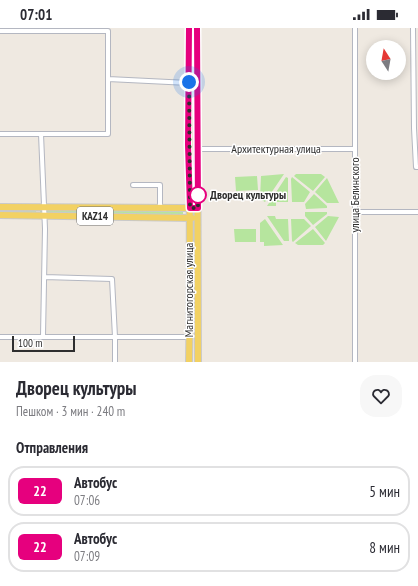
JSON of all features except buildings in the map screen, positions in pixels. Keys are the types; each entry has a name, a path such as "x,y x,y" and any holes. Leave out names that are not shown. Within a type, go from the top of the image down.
{"main road":[{"name":"Магнитогорская улица","path":"189,28 189,362"},
{"name":"Магнитогорская улица","path":"197,28 198,362"},
{"name":"KAZ14","path":"0,208 190,208"},
{"path":"190,208 198,208"},
{"name":"KAZ14","path":"0,215 190,218"},
{"path":"190,218 198,218"}],"street":[{"name":"улица Белинского","path":"355,28 355,362"},
{"path":"413,28 416,167 418,167"},
{"path":"0,32 40,30 108,31 108,134 0,134"},
{"path":"413,53 418,53"},
{"path":"108,79 189,82"},
{"path":"41,134 44,208 43,336"},
{"name":"Архитектурная улица","path":"198,149 355,149"},
{"path":"133,185 160,185 160,208"},
{"path":"355,212 418,212"},
{"path":"44,277 112,279 115,362"},
{"path":"0,337 189,337"}],"green space":[{"path":"284,174 265,202 260,199 261,176"},
{"path":"296,174 321,174 325,177 313,191 294,176"},
{"path":"257,176 258,190 236,191 235,177"},
{"path":"286,177 288,178 288,202 276,202 276,206 267,206"},
{"path":"292,177 310,192 304,202 292,202"},
{"path":"327,178 339,203 327,203 315,192"},
{"path":"314,194 327,206 327,208 306,209 305,204"},
{"path":"40,209 183,210 183,216 40,215"},
{"path":"0,210 36,210 36,214 0,214"},
{"path":"305,212 327,212 327,214 313,225 305,216"},
{"path":"267,216 275,216 276,219 288,219 289,241 284,241"},
{"path":"328,216 339,217 326,241 315,227"},
{"path":"265,219 283,245 264,246 264,242 260,242 260,223"},
{"path":"291,219 304,219 311,226 293,242 292,241"},
{"path":"234,229 256,229 256,242 235,242"},
{"path":"313,229 325,243 323,245 298,245 295,243"}],"bus line":[{"name":"22","path":"189,28 188,145 190,208 198,208 197,28"}],"place":[{"name":"Дворец культуры","path":"198,195"}],"route":[{"path":"189,82 188,145 190,208 198,208 198,193 198,195"}]}
